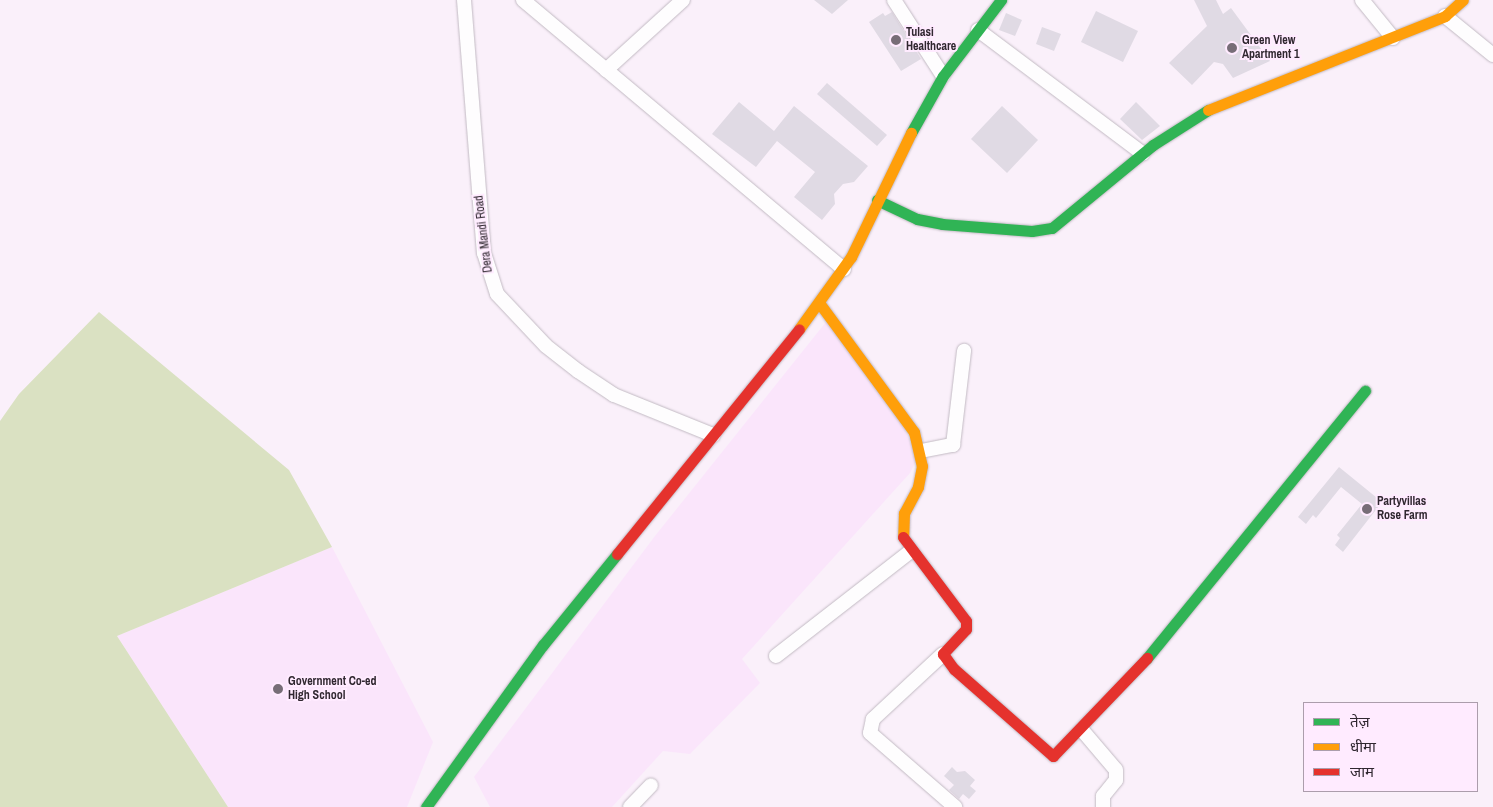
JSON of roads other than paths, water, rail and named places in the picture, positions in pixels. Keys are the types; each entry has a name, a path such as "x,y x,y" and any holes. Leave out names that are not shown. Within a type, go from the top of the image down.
{"street":[{"name":"Dera Mandi Road","path":"464,0 484,253 496,294 546,346 578,372 614,395 713,434"},
{"path":"523,0 844,269"},
{"path":"606,70 682,0"},
{"path":"894,0 943,76"},
{"path":"426,807 543,645 820,304 844,269 943,76 1001,0"},
{"path":"1362,0 1392,38"},
{"path":"878,200 917,219 942,224 1043,231 1058,225 1184,122 1214,106 1445,16 1463,0"},
{"path":"1445,16 1493,55"},
{"path":"978,30 1143,154"},
{"path":"820,304 914,432 921,451 918,487 902,523 911,551 966,621 966,630 873,719 870,733 955,807"},
{"path":"921,451 953,445 964,350"},
{"path":"943,654 954,669 1049,755 1058,754 1163,640 1365,391"},
{"path":"776,656 911,551"},
{"path":"1082,730 1116,770 1116,780 1102,796 1103,807"},
{"path":"630,807 651,785"}],"place":[{"name":"Tulasi Healthcare","path":"896,40"},
{"name":"Green View Apartment 1","path":"1232,48"},
{"name":"Partyvillas Rose Farm","path":"1367,509"},
{"name":"Government Co-ed High School","path":"278,689"}]}
